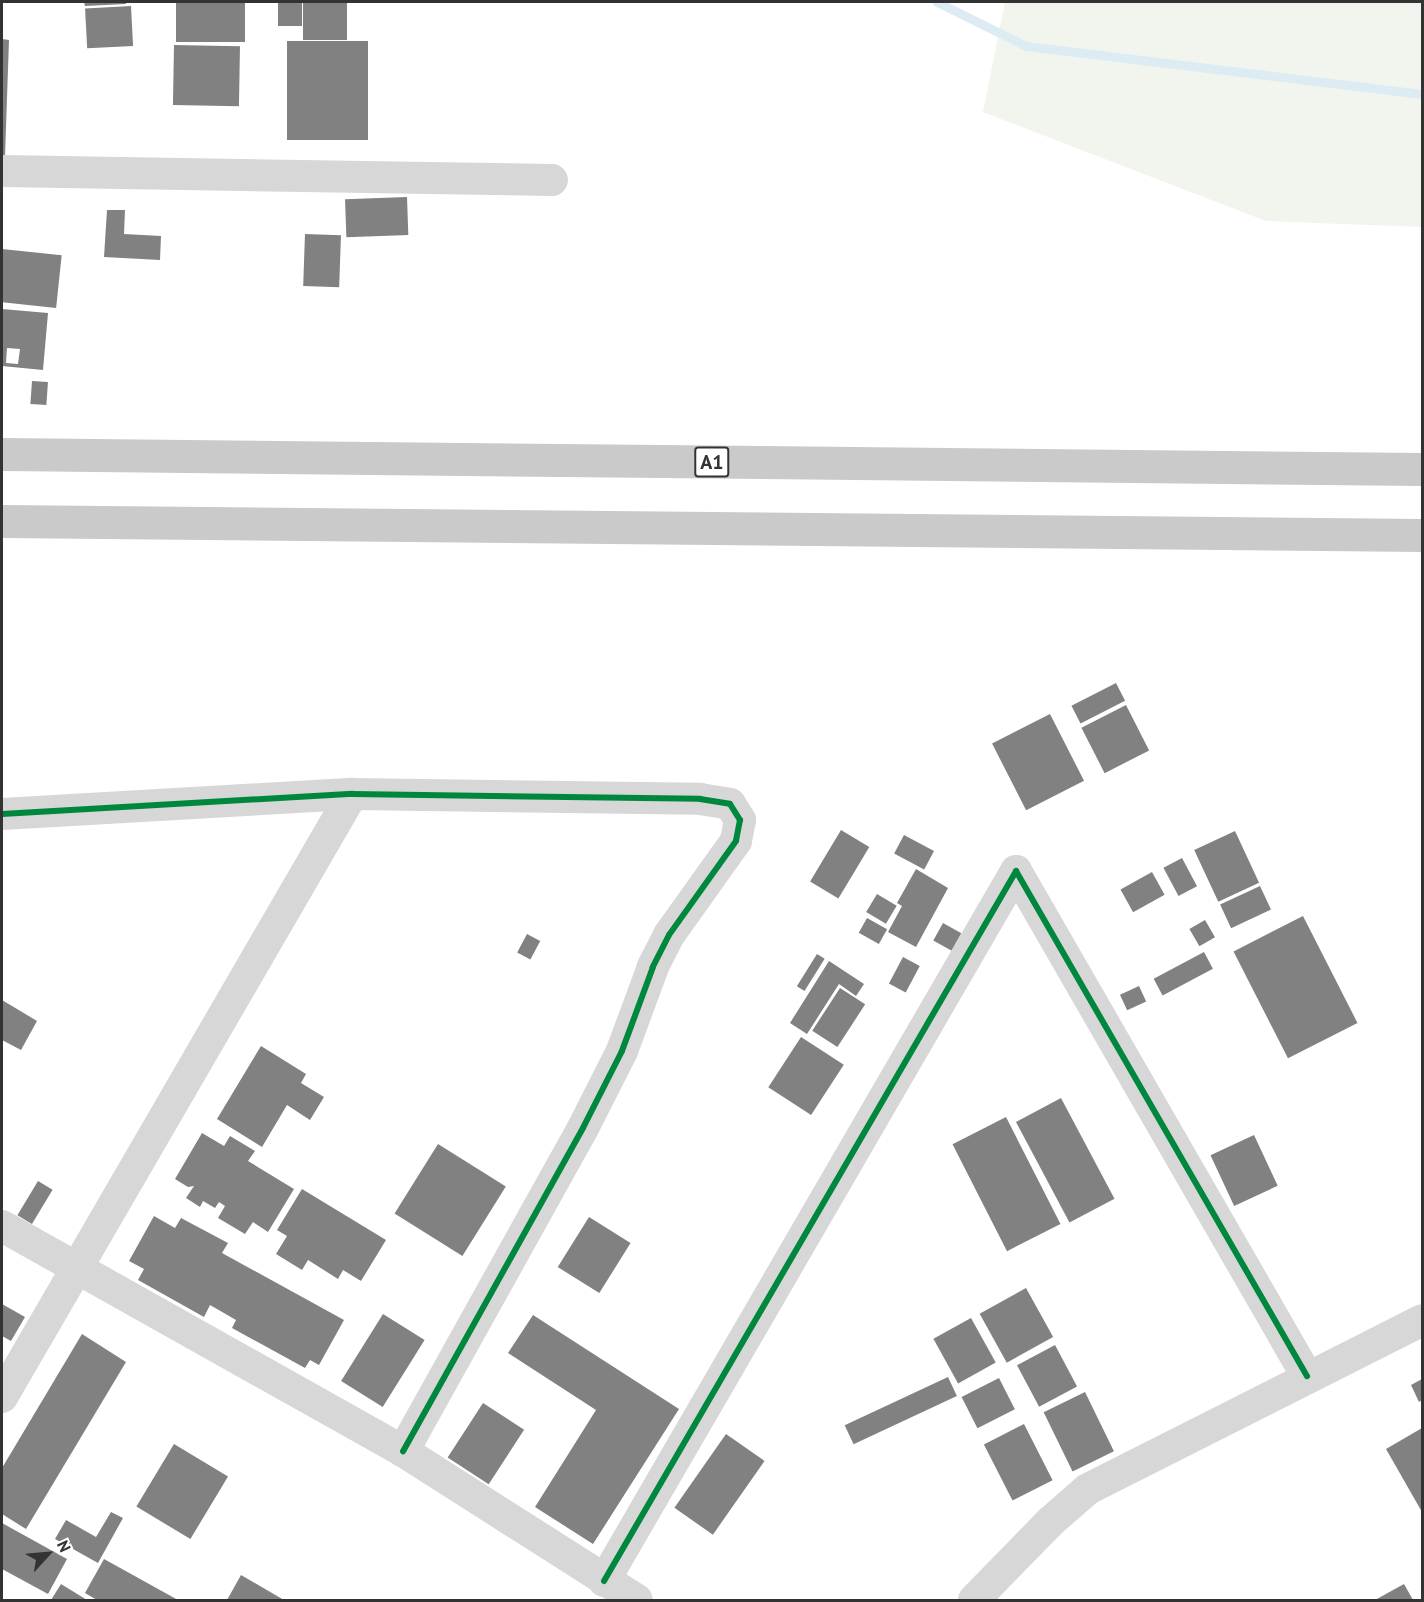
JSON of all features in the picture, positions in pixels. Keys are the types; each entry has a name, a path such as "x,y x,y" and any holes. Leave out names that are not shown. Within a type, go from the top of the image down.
{"main road":[{"name":"A1","path":"2,454 1422,469"},
{"path":"2,521 1422,535"}],"street":[{"path":"2,171 552,180"},
{"path":"2,814 352,795 700,799 730,804 740,820 736,841 669,935 653,967 622,1051 583,1128 403,1451"},
{"path":"2,1397 74,1267 352,795"},
{"path":"604,1581 1016,871 1308,1376"},
{"path":"2,1226 403,1451 637,1600"},
{"path":"974,1600 1050,1522 1088,1490 1308,1376 1422,1320"}],"shaded area":[{"path":"1005,2 1422,2 1422,227 1266,221 983,112"}],"building":[{"path":"84,2 126,2 126,4 85,6"},
{"path":"176,2 245,2 245,42 176,42"},
{"path":"278,2 302,2 302,26 278,26"},
{"path":"303,2 347,2 347,40 303,40"},
{"path":"131,6 133,46 87,48 85,8"},
{"path":"2,39 9,40 5,156 2,156"},
{"path":"287,41 368,41 368,140 287,140"},
{"path":"174,45 240,46 239,106 173,105"},
{"path":"407,197 408,235 346,237 345,199"},
{"path":"107,210 125,210 124,234 161,236 160,260 104,257"},
{"path":"305,234 341,235 339,287 303,286"},
{"path":"2,249 62,255 56,308 2,302"},
{"path":"2,309 48,313 43,370 2,366","holes":["7,348 20,349 18,364 6,363"]},
{"path":"32,381 48,382 46,405 30,404"},
{"path":"1116,683 1125,701 1081,724 1071,706"},
{"path":"1126,705 1149,750 1105,773 1081,728"},
{"path":"1050,714 1084,781 1026,810 992,744"},
{"path":"841,830 869,847 838,898 810,881"},
{"path":"1235,831 1259,883 1218,902 1194,850"},
{"path":"904,835 934,851 924,870 894,854"},
{"path":"1182,858 1197,886 1178,896 1163,868"},
{"path":"916,869 948,888 916,947 888,932 902,906 897,903"},
{"path":"1152,872 1165,895 1133,912 1121,889"},
{"path":"1260,886 1271,910 1231,928 1220,905"},
{"path":"877,894 897,906 886,924 866,912"},
{"path":"1303,916 1357,1023 1288,1058 1234,951"},
{"path":"867,918 887,929 879,944 859,933"},
{"path":"1205,920 1215,937 1199,946 1189,929"},
{"path":"943,923 961,933 952,951 933,940"},
{"path":"527,934 540,941 530,960 517,953"},
{"path":"1204,952 1213,969 1163,996 1154,979"},
{"path":"817,954 825,959 804,991 797,986"},
{"path":"903,957 920,966 906,992 889,983"},
{"path":"829,961 864,984 856,996 839,984 807,1034 790,1023"},
{"path":"1139,986 1146,1001 1127,1010 1120,995"},
{"path":"840,988 865,1004 837,1047 812,1031"},
{"path":"2,1000 37,1021 21,1050 2,1040"},
{"path":"801,1037 844,1065 811,1115 768,1087"},
{"path":"261,1046 306,1074 301,1083 324,1097 310,1120 287,1105 262,1147 217,1119"},
{"path":"1061,1098 1115,1199 1069,1223 1016,1122"},
{"path":"1006,1117 1060,1224 1007,1251 953,1144"},
{"path":"202,1133 224,1146 230,1136 255,1151 248,1161 294,1189 268,1232 253,1222 245,1234 218,1218 225,1206 219,1202 215,1208 203,1201 200,1207 186,1198 194,1186 188,1187 175,1179"},
{"path":"1254,1135 1278,1186 1234,1206 1210,1155"},
{"path":"438,1144 506,1186 462,1256 395,1214"},
{"path":"38,1181 53,1190 32,1224 17,1215"},
{"path":"302,1189 386,1240 361,1281 343,1270 338,1279 308,1260 302,1270 276,1254 287,1236 277,1230"},
{"path":"154,1216 175,1228 181,1218 228,1243 222,1253 344,1320 319,1365 310,1360 305,1368 232,1328 236,1320 210,1305 204,1317 138,1280 144,1269 129,1261"},
{"path":"589,1217 631,1243 599,1293 558,1267"},
{"path":"1026,1288 1053,1337 1007,1363 980,1314"},
{"path":"2,1304 25,1317 11,1341 2,1336"},
{"path":"383,1314 425,1340 383,1407 341,1381"},
{"path":"533,1315 679,1409 593,1544 535,1507 596,1410 508,1353"},
{"path":"971,1318 996,1363 958,1383 933,1339"},
{"path":"82,1334 126,1362 26,1529 2,1514 2,1468"},
{"path":"1055,1345 1077,1386 1039,1407 1017,1365"},
{"path":"948,1377 957,1396 854,1444 845,1425"},
{"path":"999,1378 1015,1409 977,1428 962,1397"},
{"path":"1422,1379 1422,1400 1419,1402 1411,1385"},
{"path":"1085,1392 1114,1451 1073,1471 1044,1412"},
{"path":"483,1403 524,1430 489,1484 448,1458"},
{"path":"1024,1424 1053,1480 1013,1501 984,1444"},
{"path":"1422,1428 1422,1512 1386,1449"},
{"path":"726,1434 765,1461 713,1535 674,1508"},
{"path":"174,1444 228,1476 190,1539 136,1507"},
{"path":"111,1512 123,1518 98,1563 55,1539 66,1520 96,1537"},
{"path":"2,1523 67,1559 48,1594 2,1569"},
{"path":"104,1559 178,1600 97,1600 85,1593"},
{"path":"241,1575 284,1600 227,1600"},
{"path":"61,1584 87,1600 51,1600"},
{"path":"1404,1584 1413,1600 1375,1600"}],"waterway":[{"path":"937,2 1026,46 1422,94"}],"cycle path":[{"path":"2,814 352,794 700,799 730,804 740,820 736,841 669,935 653,967 622,1051 583,1128 403,1451"},
{"path":"604,1581 1016,871 1307,1376"}]}
